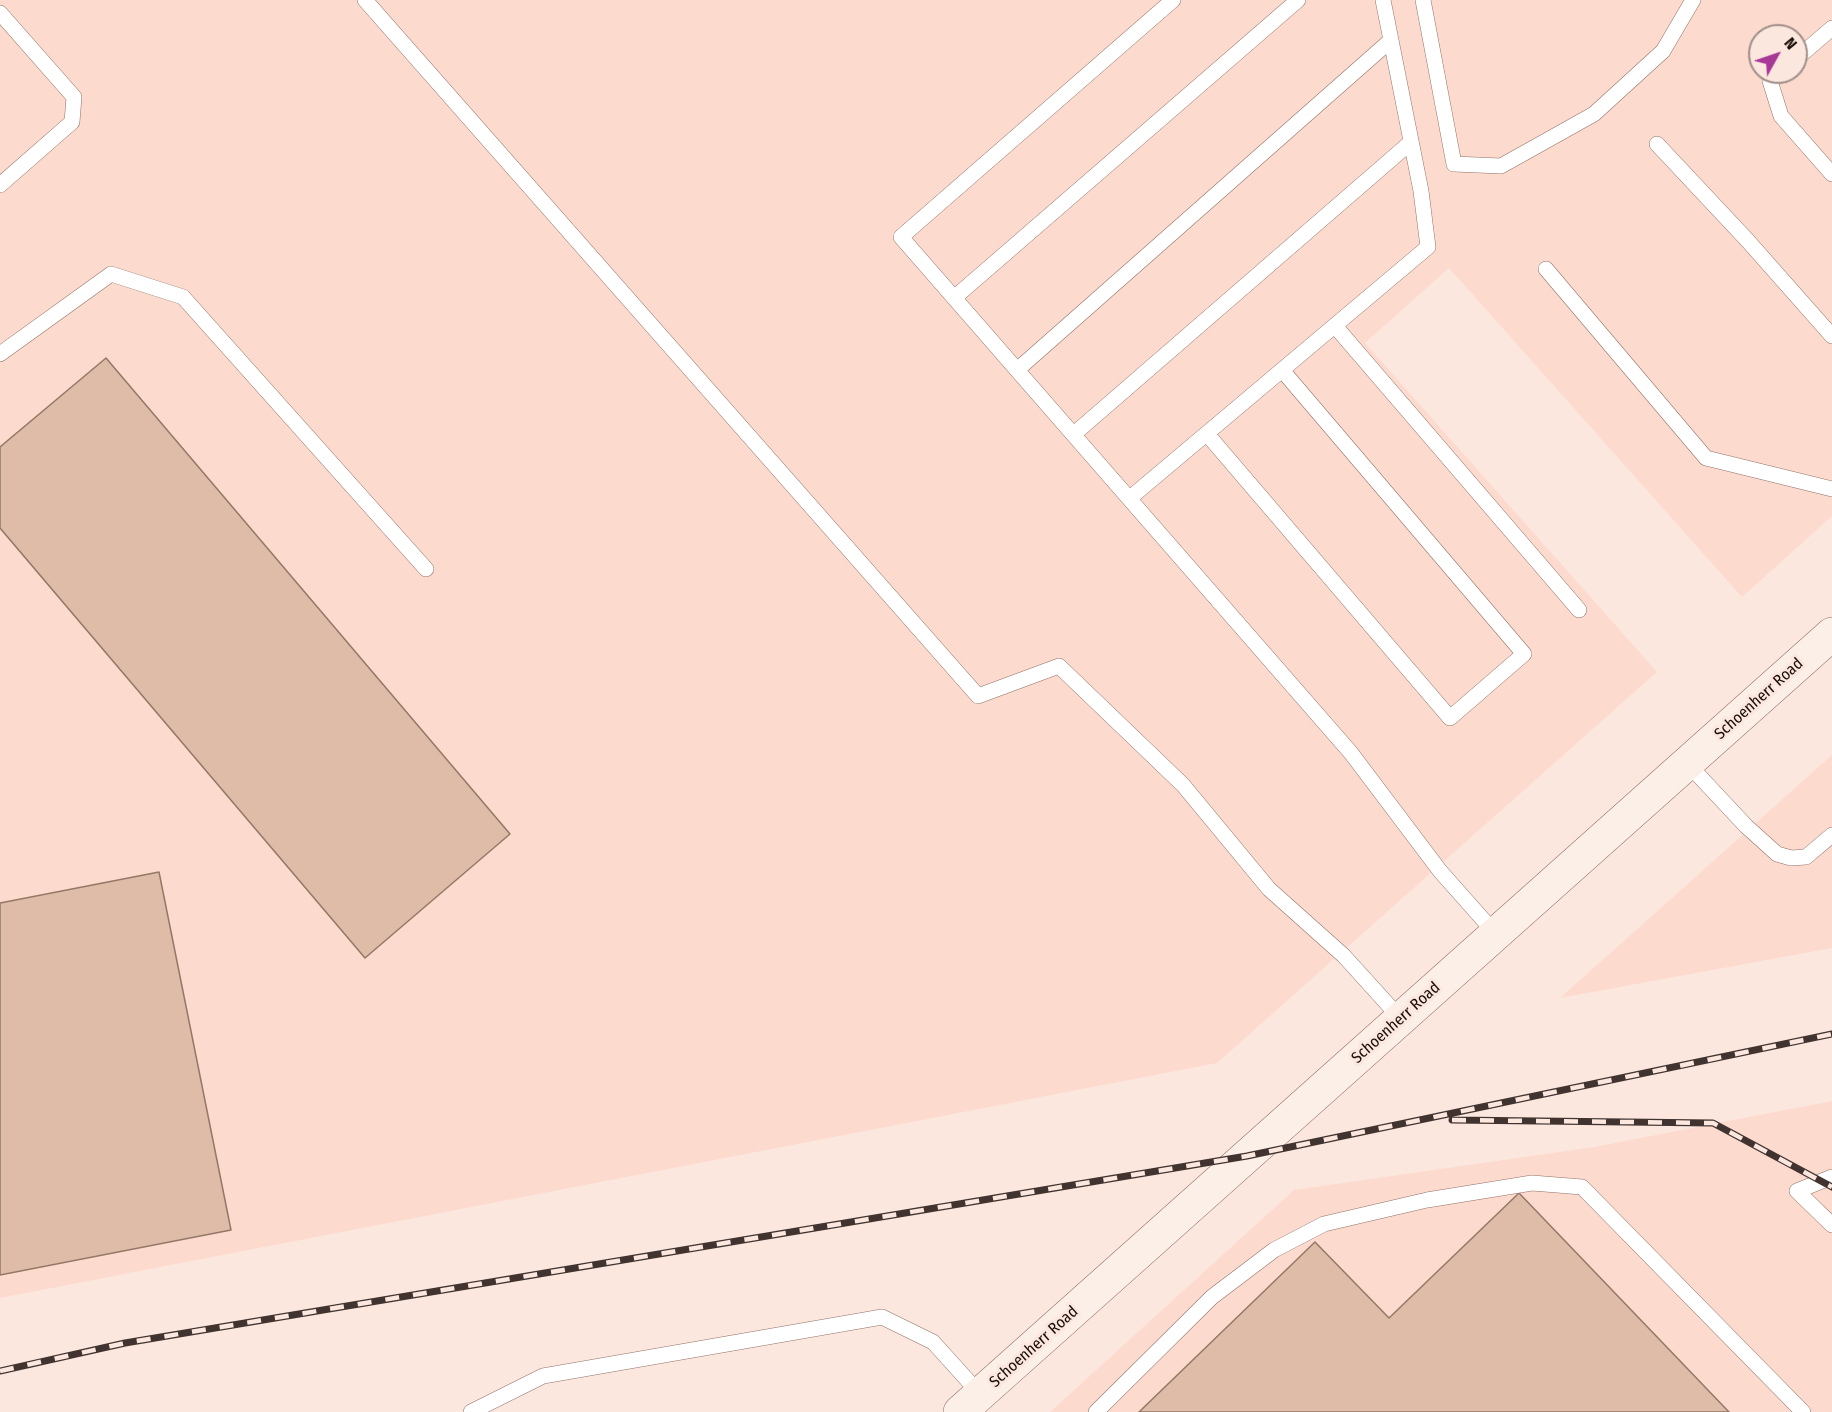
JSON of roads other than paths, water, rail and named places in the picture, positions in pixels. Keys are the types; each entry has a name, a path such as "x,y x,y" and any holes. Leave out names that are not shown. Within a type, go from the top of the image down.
{"main road":[{"name":"Schoenherr Road","path":"970,1403 1832,634"}],"lane":[{"path":"365,0 978,696 1059,666 1183,785 1269,889 1344,956 1401,1019"},
{"path":"1173,0 901,237 1351,753 1440,871 1495,933"},
{"path":"954,298 1298,0"},
{"path":"1130,498 1428,247 1421,191 1383,0"},
{"path":"1423,0 1454,164 1501,166 1594,114 1663,51 1693,0"},
{"path":"0,14 74,97 72,122 0,185"},
{"path":"1808,49 1832,28"},
{"path":"1017,370 1391,40"},
{"path":"1771,84 1781,116 1832,174"},
{"path":"1074,434 1412,142"},
{"path":"1657,144 1748,241 1832,336"},
{"path":"1546,269 1706,458 1832,489"},
{"path":"0,354 111,274 183,297 426,569"},
{"path":"1335,326 1579,610"},
{"path":"1207,434 1450,718 1524,654 1282,370"},
{"path":"1687,763 1746,826 1777,854 1791,858 1806,857 1832,835"},
{"path":"1832,1177 1797,1191 1832,1225"},
{"path":"1096,1412 1212,1297 1274,1250 1324,1224 1427,1200 1532,1183 1582,1187 1803,1412"},
{"path":"471,1412 543,1376 882,1317 933,1342 970,1403"}],"railway":[{"path":"0,1371 125,1343 1247,1156 1832,1034"},
{"path":"1452,1120 1713,1123 1832,1187"}]}
